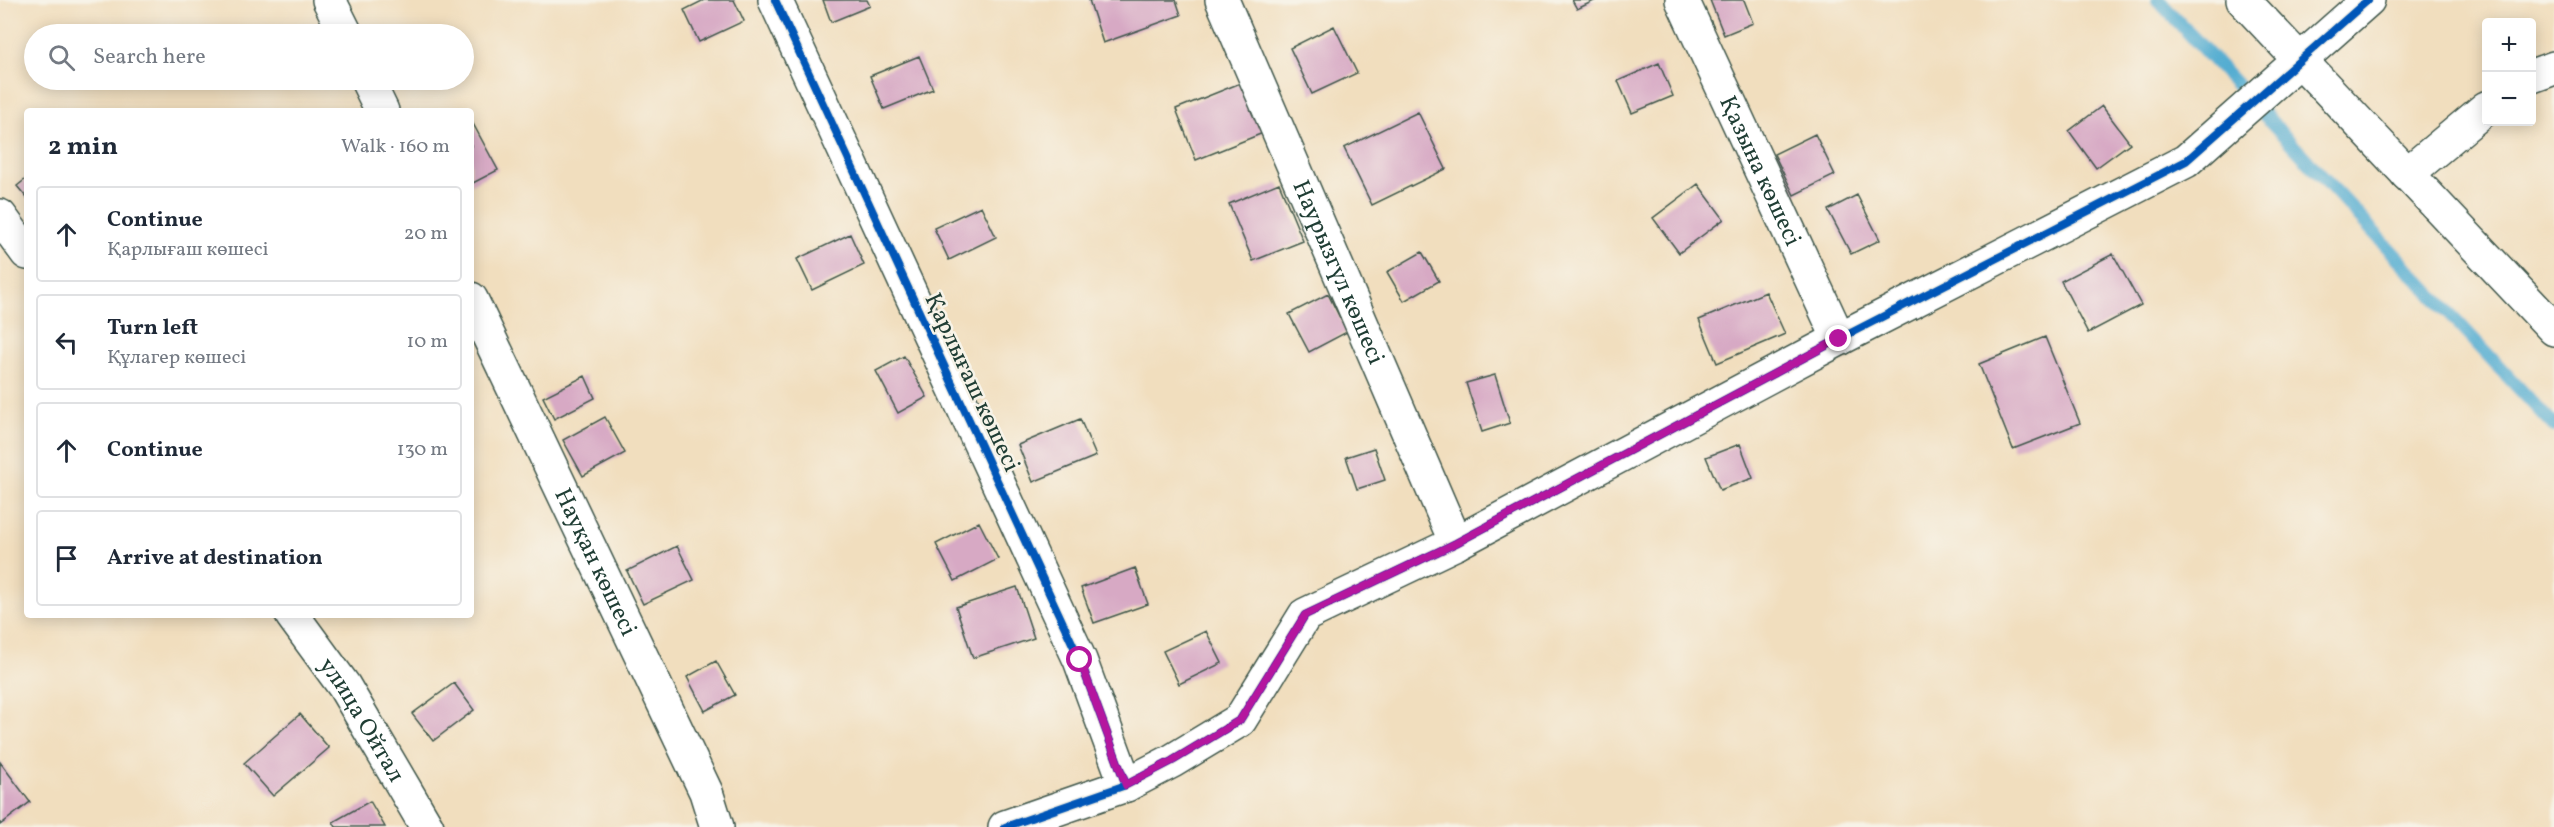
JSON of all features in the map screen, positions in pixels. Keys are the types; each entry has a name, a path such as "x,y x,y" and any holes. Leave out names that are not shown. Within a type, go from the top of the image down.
{"street":[{"path":"329,0 340,24"},
{"name":"Қарлығаш көшесі","path":"775,0 1080,660 1126,785"},
{"name":"Наурызгүл көшесі","path":"1222,0 1456,543"},
{"name":"Қазына көшесі","path":"1682,0 1839,339"},
{"path":"2242,0 2554,329"},
{"path":"1005,827 1126,785 1172,761 1240,720 1305,615 1456,543 1839,339 2186,161 2368,0"},
{"path":"2536,75 2554,68"},
{"path":"372,90 381,108"},
{"path":"2407,174 2482,112"},
{"path":"0,216 24,249"},
{"name":"Науқан көшесі","path":"474,304 706,792 717,827"},
{"name":"улица Ойтал","path":"294,618 344,686 427,827"}],"building":[{"path":"704,0 734,0 744,21 699,42 684,10"},
{"path":"823,0 867,0 870,6 831,22"},
{"path":"1089,0 1176,0 1181,15 1103,43"},
{"path":"1572,0 1596,0 1577,9"},
{"path":"1710,0 1744,0 1753,23 1724,35"},
{"path":"1334,26 1357,73 1312,94 1290,48"},
{"path":"919,56 933,89 884,109 870,76"},
{"path":"1659,63 1673,96 1632,113 1618,81"},
{"path":"1243,82 1263,133 1196,160 1176,109"},
{"path":"2102,106 2130,143 2096,168 2069,131"},
{"path":"1418,112 1446,169 1372,205 1344,148"},
{"path":"474,126 498,170 474,182"},
{"path":"1815,134 1835,175 1794,195 1774,154"},
{"path":"24,180 24,194 17,186"},
{"path":"1279,183 1303,241 1253,261 1229,204"},
{"path":"1698,184 1724,219 1679,253 1653,218"},
{"path":"1857,195 1880,240 1851,254 1828,210"},
{"path":"981,206 996,237 949,260 934,228"},
{"path":"850,234 864,265 812,290 797,259"},
{"path":"1422,252 1439,281 1404,301 1387,272"},
{"path":"2113,254 2141,305 2088,333 2061,281"},
{"path":"1766,292 1785,334 1717,363 1699,320"},
{"path":"1328,294 1347,332 1309,352 1289,314"},
{"path":"2045,337 2080,423 2013,449 1979,364"},
{"path":"904,356 927,397 898,413 876,371"},
{"path":"1495,375 1510,423 1482,432 1466,383"},
{"path":"585,376 595,398 554,419 543,397"},
{"path":"605,417 625,453 583,476 563,440"},
{"path":"1080,419 1096,456 1033,482 1018,445"},
{"path":"1740,444 1753,478 1720,490 1706,457"},
{"path":"1374,448 1385,480 1357,489 1346,457"},
{"path":"979,522 998,559 955,581 936,544"},
{"path":"677,546 694,580 643,604 627,571"},
{"path":"1135,568 1148,604 1094,623 1081,588"},
{"path":"1017,587 1034,638 973,658 956,607"},
{"path":"1206,631 1222,663 1179,684 1163,651"},
{"path":"716,661 735,695 705,711 687,677"},
{"path":"454,683 474,710 433,741 412,714"},
{"path":"300,714 329,748 273,796 244,763"},
{"path":"0,762 30,802 0,825"},
{"path":"370,801 385,827 336,827 333,822"}],"waterway":[{"path":"2158,0 2554,426"}],"cycle path":[{"path":"775,0 1080,660 1126,785"},
{"path":"1005,827 1126,785 1172,761 1240,720 1305,615 1456,543 1839,339 2186,161 2368,0"}],"route":[{"path":"1080,660 1126,785 1172,761 1240,720 1305,615 1456,543 1839,339"}]}
